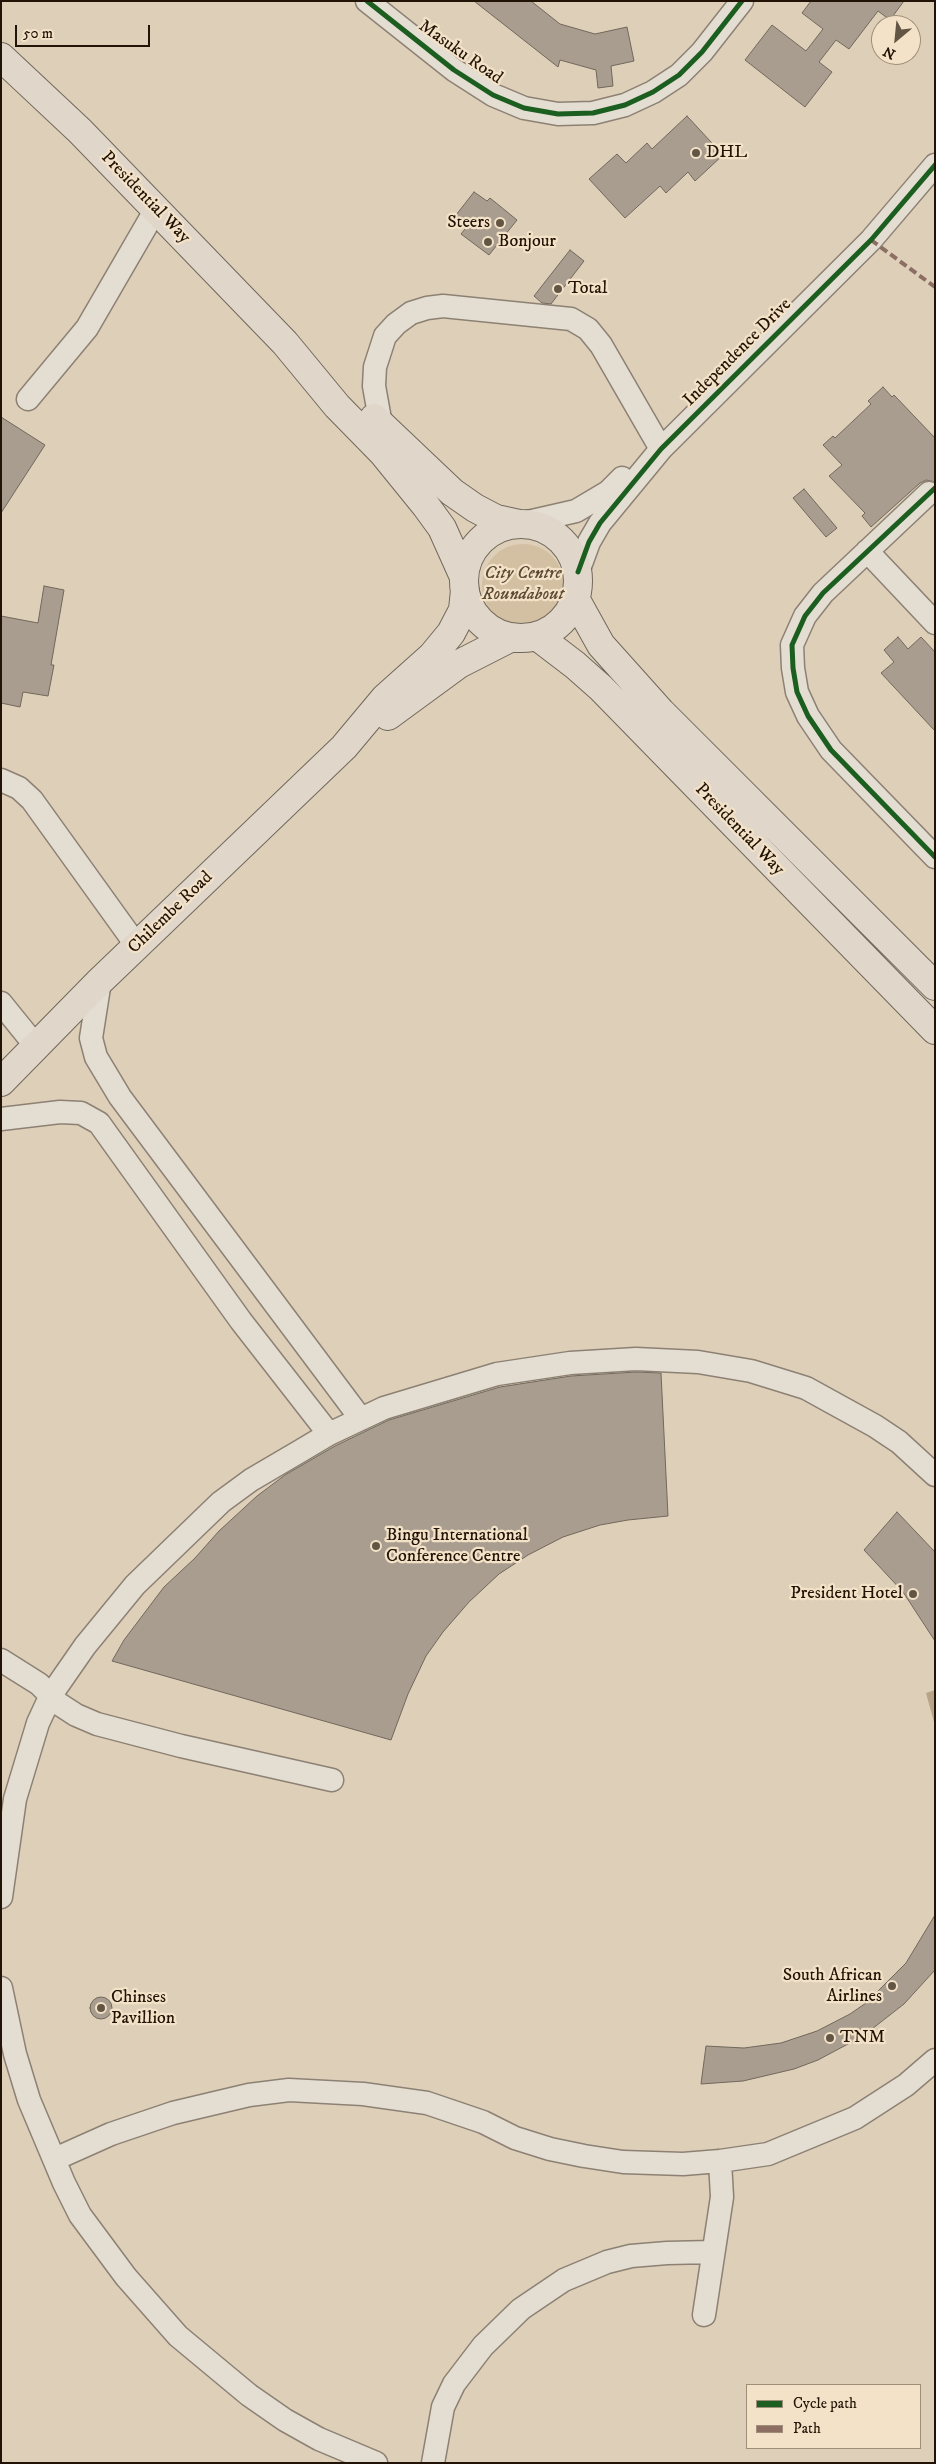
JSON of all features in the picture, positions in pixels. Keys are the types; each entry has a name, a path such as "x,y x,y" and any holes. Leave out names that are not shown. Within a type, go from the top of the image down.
{"main road":[{"name":"Presidential Way","path":"1,57 32,84 156,209 285,343 337,406 383,453 442,528 465,584"},
{"name":"Presidential Way","path":"285,343 316,366 460,498 496,519 519,524"},
{"path":"519,524 546,530 558,537 568,547 578,572 576,600 570,612 561,623 538,636 510,638 459,664 344,746 385,698 432,656 451,633 463,610 467,563 482,540 499,529 519,524"},
{"path":"465,584 476,616 485,626 510,638"},
{"name":"Presidential Way","path":"576,600 601,645 661,712 935,986"},
{"name":"Presidential Way","path":"538,636 575,664 601,688 935,1030"},
{"name":"Chilembe Road","path":"1,1082 35,1045 100,981 344,746"}],"street":[{"name":"Masuku Road","path":"367,1 454,70 492,95 524,108 558,114 592,113 624,105 653,92 679,75 702,52 742,1"},
{"name":"Independence Drive","path":"578,572 589,542 600,522 661,449 871,240 935,164"},
{"path":"28,399 87,328 156,209"},
{"path":"381,425 374,386 375,367 386,336 396,324 411,314 426,308 443,306 570,319 588,329 601,346 661,449"},
{"name":"Independence Drive","path":"519,524 564,514 593,502 661,449"},
{"path":"929,493 823,593 805,616 792,645 797,692 808,716 832,750 935,857"},
{"path":"867,552 935,623"},
{"path":"1,780 19,788 32,800 137,946"},
{"path":"100,981 91,1038 96,1057 120,1097 361,1419"},
{"path":"1,1003 35,1045"},
{"path":"1,1119 60,1112 81,1113 99,1123 241,1321 329,1434"},
{"path":"1,1897 15,1799 38,1723 51,1695 85,1646 115,1609 194,1526 252,1480 329,1434 361,1419 422,1395 497,1374 600,1360 636,1359 698,1362 751,1371 806,1388 875,1426 899,1442 935,1475"},
{"path":"1,1660 38,1684 59,1704 76,1716 97,1724 181,1746 332,1780"},
{"path":"1,1988 15,2054 29,2100 64,2183 86,2223 126,2277 178,2336 248,2395 285,2420 319,2439 376,2463"},
{"path":"55,2159 111,2134 173,2113 249,2095 298,2090 363,2094 427,2103 550,2149 584,2156 623,2162 663,2164 720,2161 768,2154 855,2118 906,2086 935,2060"},
{"path":"704,2314 712,2252 719,2226 722,2197 720,2161"},
{"path":"433,2463 439,2423 454,2384 483,2346 521,2309 564,2280 607,2262 631,2256 667,2252 712,2252"}],"green space":[{"name":"City Centre Roundabout","path":"523,544 539,547 552,556 561,569 564,585 561,601 552,614 539,623 523,626 507,623 494,614 485,601 482,585 485,569 494,556 507,547"}],"shaded area":[{"path":"935,1690 935,1722 934,1722 926,1693"}],"building":[{"path":"474,1 531,1 560,24 595,34 627,27 634,61 611,66 613,86 598,88 596,70 560,60 558,67"},
{"path":"811,1 904,1 894,15 883,15 878,11 875,15 871,15 871,20 849,49 836,40 819,62 832,72 805,107 745,60 772,25 806,51 823,29 802,13"},
{"path":"687,116 723,155 695,181 688,172 666,193 660,186 625,218 589,179 617,154 626,163 647,143 652,149"},
{"path":"474,192 487,201 490,198 517,220 489,255 461,234 469,224 456,215"},
{"path":"570,250 584,261 551,304 542,303 534,296"},
{"path":"883,387 892,397 894,395 935,438 935,482 926,480 920,483 871,527 862,516 865,513 829,476 842,465 823,445 833,436 835,438 871,404 868,401"},
{"path":"1,417 45,445 1,513"},
{"path":"804,489 837,528 826,537 793,498"},
{"path":"44,586 64,590 51,665 54,665 48,696 23,692 20,707 1,703 1,616 38,623"},
{"path":"898,637 908,649 921,637 935,652 935,731 881,673 894,662 884,650"},
{"name":"Bingu International Conference Centre","path":"636,1372 661,1373 668,1516 600,1525 563,1537 528,1555 499,1574 469,1602 443,1632 426,1656 408,1694 391,1740 112,1661 124,1640 164,1587 195,1558 219,1531 257,1496 285,1475 335,1446 389,1420 500,1387 571,1376"},
{"path":"897,1512 935,1552 935,1641 903,1592 864,1550"},
{"path":"935,1915 935,1970 904,2004 863,2036 818,2060 794,2069 743,2081 701,2084 706,2046 744,2048 781,2043 817,2031 850,2014 866,2003 906,1963"},
{"name":"Chinses Pavillion","path":"101,1997 109,2000 112,2008 109,2016 101,2019 93,2016 90,2008 93,2000"}],"marked path":[{"path":"871,240 935,287"}],"cycle path":[{"path":"367,1 454,70 493,95 524,108 558,114 593,113 625,105 653,92 679,75 702,52 742,1"},
{"path":"578,572 589,542 600,523 661,449 871,240 935,165"},
{"path":"935,488 823,593 805,616 792,645 797,692 808,716 831,750 935,857"}],"place":[{"name":"DHL","path":"696,153"},
{"name":"Steers","path":"500,223"},
{"name":"Bonjour","path":"488,242"},
{"name":"Total","path":"558,289"},
{"name":"Bingu International Conference Centre","path":"376,1546"},
{"name":"President Hotel","path":"913,1594"},
{"name":"South African Airlines","path":"892,1986"},
{"name":"Chinses Pavillion","path":"101,2008"},
{"name":"TNM","path":"830,2038"}]}
